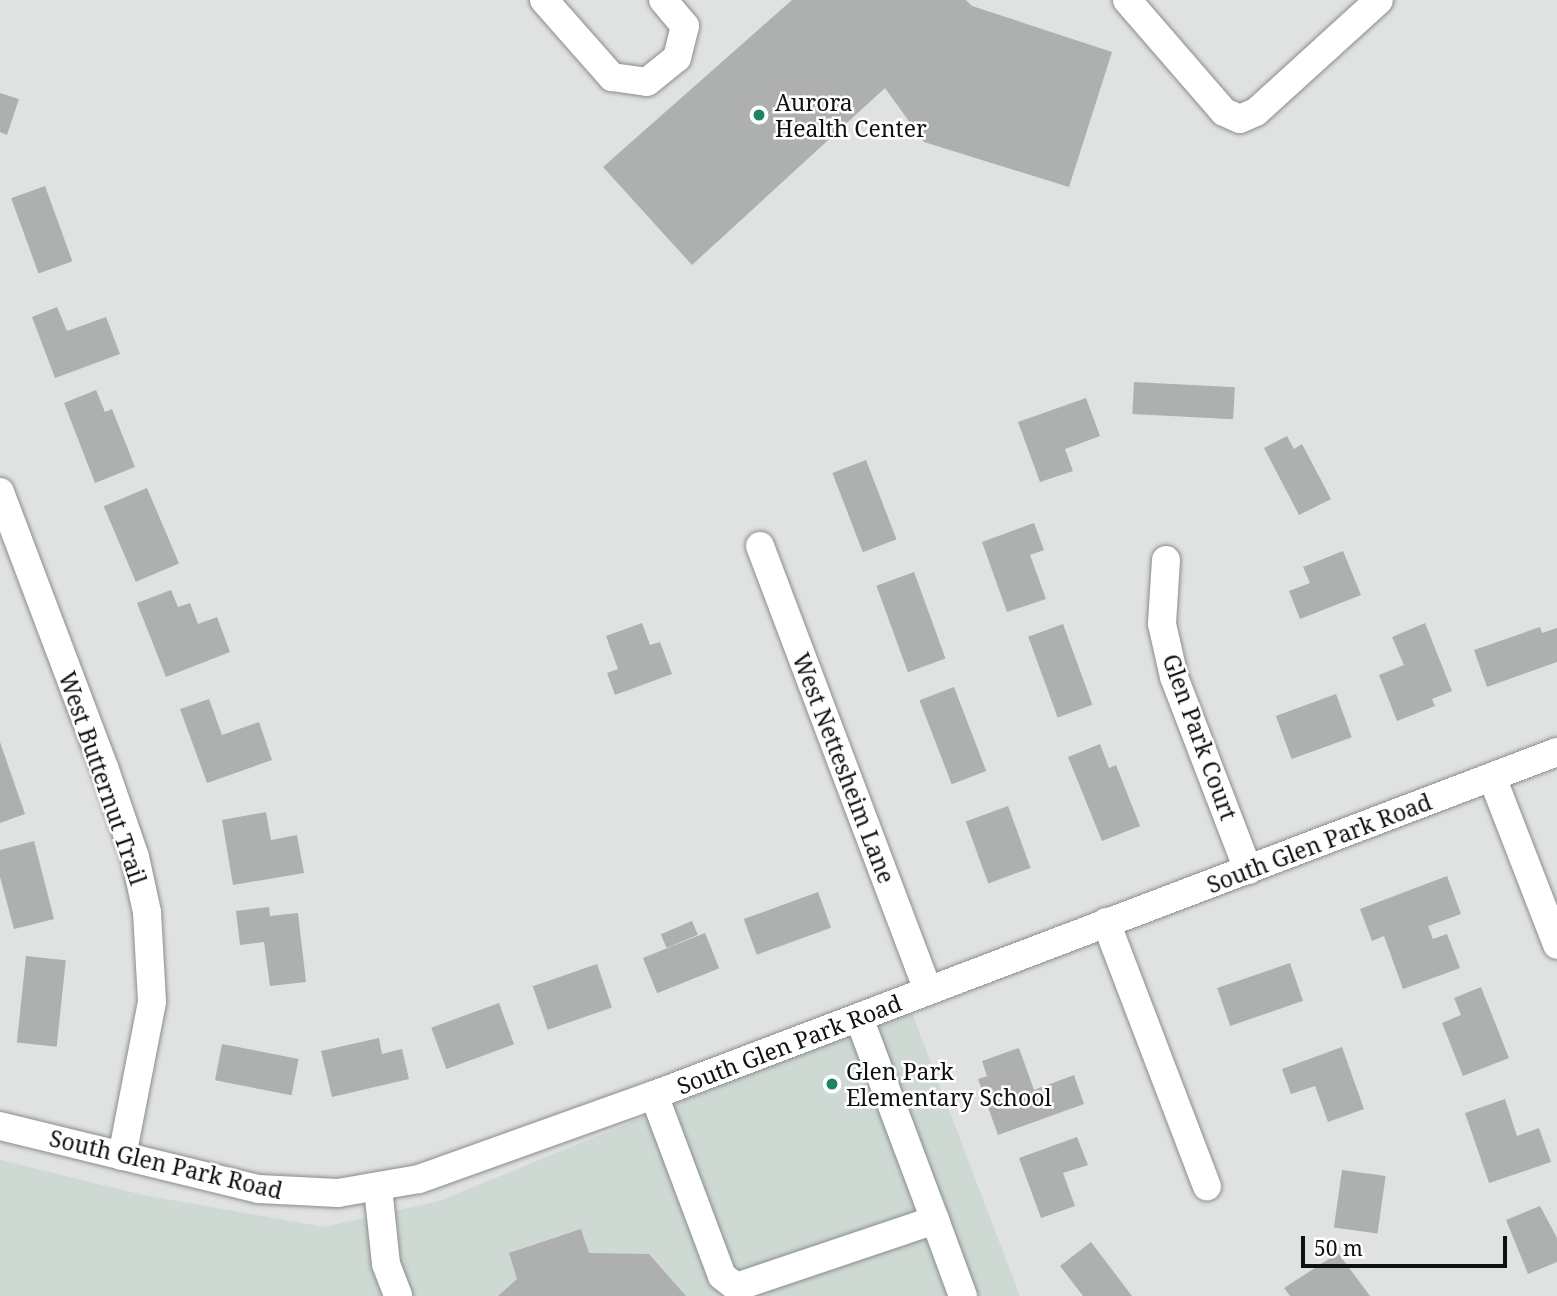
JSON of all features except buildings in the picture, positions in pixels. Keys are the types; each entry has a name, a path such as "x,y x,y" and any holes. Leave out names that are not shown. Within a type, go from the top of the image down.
{"street":[{"path":"544,0 612,78 647,82 677,58 685,26 663,0"},
{"path":"1127,0 1224,112 1240,119 1256,112 1379,0"},
{"name":"West Butternut Trail","path":"0,492 104,767 135,857 147,912 152,1002 122,1156"},
{"name":"West Nettesheim Lane","path":"760,546 928,990"},
{"name":"Glen Park Court","path":"1166,560 1162,624 1174,677 1248,870"},
{"name":"South Glen Park Road","path":"0,1126 260,1189 338,1193 419,1180 654,1096 1557,752"},
{"path":"1492,777 1557,945"},
{"path":"1106,922 1207,1186"},
{"path":"859,1018 962,1296"},
{"path":"654,1096 722,1276 736,1287 935,1220"},
{"path":"378,1188 386,1264 398,1296"}],"shaded area":[{"name":"Glen Park Elementary School","path":"910,1008 1020,1296 0,1296 0,1160 143,1195 324,1227 439,1201"}],"place":[{"name":"Aurora Health Center","path":"759,115"},
{"name":"Glen Park Elementary School","path":"832,1084"}]}
